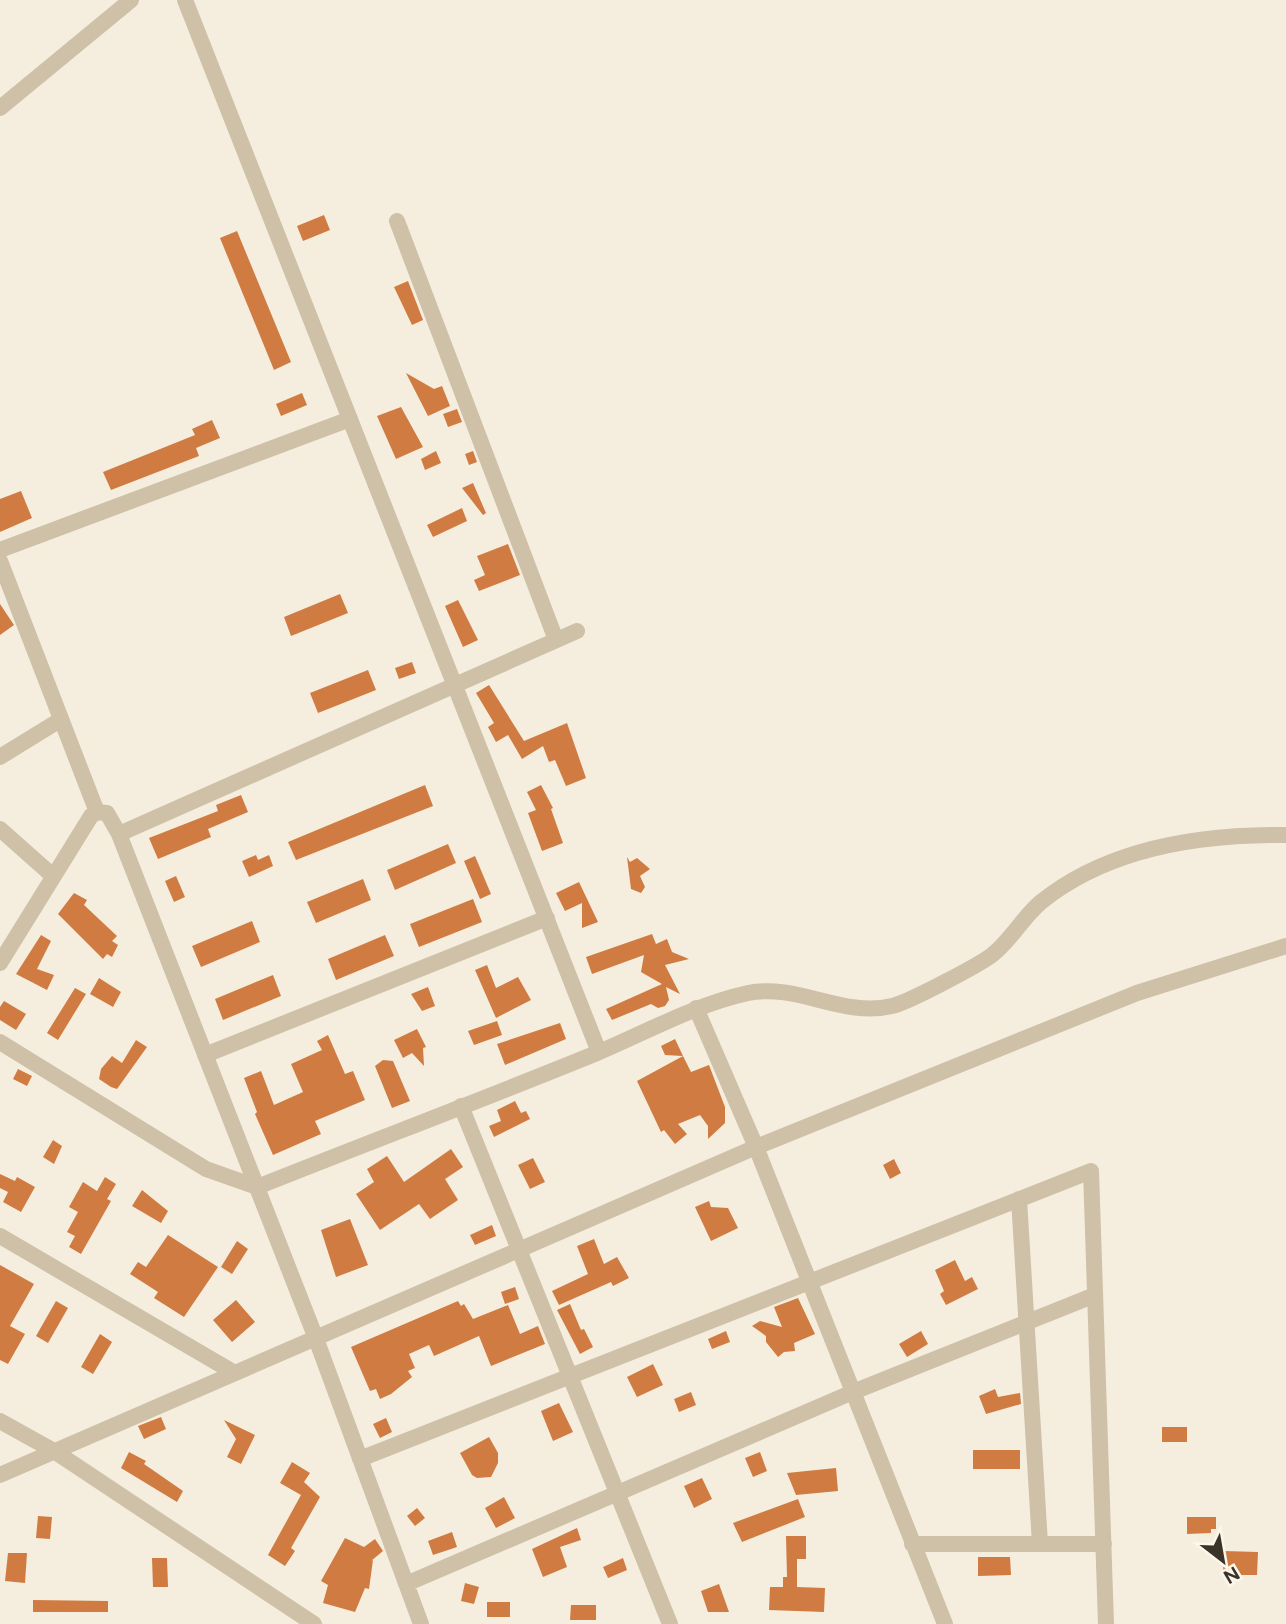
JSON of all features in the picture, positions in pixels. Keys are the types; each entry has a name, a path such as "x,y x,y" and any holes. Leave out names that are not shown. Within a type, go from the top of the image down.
{"street":[{"path":"0,108 131,0"},
{"path":"185,0 599,1052"},
{"path":"397,221 556,640"},
{"path":"0,550 350,419"},
{"path":"0,561 97,811"},
{"path":"119,834 578,631"},
{"path":"0,757 60,720"},
{"path":"97,811 107,813 119,834 314,1336 421,1624"},
{"path":"0,962 91,816 97,811"},
{"path":"0,829 53,876"},
{"path":"0,1042 206,1169 257,1187 599,1052 696,1008 751,993 807,995 844,1007 866,1009 893,1006 992,955 1039,903 1072,880 1090,872 1134,853 1188,841 1249,835 1286,835"},
{"path":"205,1055 547,918"},
{"path":"0,1475 314,1336 519,1251 756,1147 1137,993 1286,946"},
{"path":"696,1008 756,1147 945,1624"},
{"path":"461,1107 670,1624"},
{"path":"360,1459 1091,1171 1106,1624"},
{"path":"1018,1199 1040,1544"},
{"path":"0,1236 233,1372"},
{"path":"406,1584 853,1392 1095,1295"},
{"path":"0,1421 54,1451 314,1624"},
{"path":"912,1544 1104,1544"}],"building":[{"path":"324,215 330,230 303,241 297,226"},
{"path":"237,231 291,362 274,370 220,238"},
{"path":"408,281 423,320 412,325 394,287"},
{"path":"406,373 434,389 442,386 450,406 428,416"},
{"path":"302,393 307,405 281,416 276,404"},
{"path":"401,407 423,447 396,459 377,416"},
{"path":"457,409 462,422 448,427 443,414"},
{"path":"212,420 220,438 196,448 199,456 111,490 103,472 195,435 192,429"},
{"path":"436,451 441,463 425,470 421,459"},
{"path":"473,451 477,462 469,465 465,454"},
{"path":"473,483 486,513 483,515 462,488"},
{"path":"21,491 32,518 0,532 0,499"},
{"path":"462,508 467,521 433,537 427,525"},
{"path":"508,544 520,575 479,591 474,580 485,575 477,556"},
{"path":"340,594 348,613 291,636 284,617"},
{"path":"458,600 478,640 463,647 445,606"},
{"path":"0,604 14,625 0,635"},
{"path":"412,662 416,673 399,679 395,668"},
{"path":"368,670 376,690 318,713 310,693"},
{"path":"489,685 524,741 567,723 586,778 566,786 555,760 549,762 543,746 522,759 508,735 496,742 488,727 494,723 476,693"},
{"path":"425,785 433,806 296,860 288,842"},
{"path":"541,785 553,808 551,809 563,843 542,851 528,813 536,810 527,792"},
{"path":"241,795 248,812 208,829 211,837 158,859 149,838 218,811 216,805"},
{"path":"448,844 456,863 395,890 387,870"},
{"path":"256,855 258,860 269,855 273,866 249,877 242,861"},
{"path":"475,856 491,894 480,899 464,861"},
{"path":"627,857 630,862 637,858 650,869 640,876 645,887 641,893 631,889"},
{"path":"176,876 185,897 174,902 165,881"},
{"path":"363,879 371,900 316,923 307,902"},
{"path":"579,882 598,922 582,928 582,903 565,911 556,893"},
{"path":"74,893 87,900 84,905 117,936 112,941 118,945 112,957 107,954 103,959 58,914"},
{"path":"473,899 482,922 419,947 410,924"},
{"path":"252,921 260,942 201,967 192,946"},
{"path":"652,934 656,944 667,939 672,952 689,959 665,965 680,994 666,987 669,1000 665,1006 658,1008 651,1004 612,1020 606,1009 662,984 641,972 644,955 592,974 586,957"},
{"path":"41,935 51,941 37,969 54,975 47,990 16,974"},
{"path":"385,935 394,956 336,980 328,959"},
{"path":"487,965 496,988 518,977 531,1000 496,1018 475,970"},
{"path":"273,975 281,996 223,1020 215,999"},
{"path":"99,978 121,992 113,1007 90,994"},
{"path":"428,987 435,1006 422,1011 411,994"},
{"path":"75,988 86,994 58,1040 47,1033"},
{"path":"4,1001 26,1014 16,1030 0,1020 0,1007"},
{"path":"497,1021 502,1035 474,1045 468,1031"},
{"path":"560,1023 566,1039 505,1065 497,1044"},
{"path":"417,1029 426,1047 423,1048 424,1066 412,1053 403,1058 394,1040"},
{"path":"328,1035 345,1074 353,1071 365,1100 315,1121 321,1134 273,1155 255,1114 257,1112 244,1078 261,1071 274,1105 303,1092 291,1064 322,1050 317,1041"},
{"path":"675,1039 683,1056 665,1055 661,1046"},
{"path":"136,1040 147,1047 117,1089 99,1079 101,1069 112,1056 122,1063"},
{"path":"683,1056 691,1072 709,1065 725,1107 725,1123 708,1139 708,1126 700,1115 678,1124 687,1134 675,1144 664,1130 661,1132 637,1081"},
{"path":"383,1060 393,1061 410,1101 392,1108 375,1066"},
{"path":"18,1069 32,1076 27,1086 13,1079"},
{"path":"515,1101 521,1113 526,1111 530,1119 494,1137 489,1126 501,1121 497,1110"},
{"path":"53,1140 62,1146 54,1164 43,1157"},
{"path":"451,1149 463,1167 445,1179 458,1200 430,1219 419,1204 380,1230 356,1194 374,1182 367,1169 387,1156 404,1182"},
{"path":"533,1158 545,1182 530,1189 518,1165"},
{"path":"894,1159 901,1173 890,1179 883,1165"},
{"path":"0,1174 15,1181 17,1177 35,1187 21,1212 3,1202 8,1192 0,1188"},
{"path":"105,1177 116,1184 107,1199 111,1201 81,1254 69,1247 75,1236 67,1232 78,1212 69,1207 83,1182 97,1191"},
{"path":"142,1190 168,1211 161,1223 132,1206"},
{"path":"709,1201 711,1207 728,1208 738,1228 711,1241 695,1207"},
{"path":"350,1219 368,1265 336,1277 321,1230"},
{"path":"492,1225 496,1236 475,1245 470,1235"},
{"path":"168,1235 218,1267 184,1317 154,1298 158,1292 130,1274 138,1262 146,1267"},
{"path":"594,1239 604,1264 617,1257 629,1278 613,1286 611,1282 559,1305 552,1291 588,1274 577,1246"},
{"path":"237,1241 248,1249 232,1274 221,1267"},
{"path":"955,1260 965,1281 972,1277 978,1289 946,1305 940,1294 944,1291 935,1270"},
{"path":"0,1265 34,1284 10,1326 25,1334 8,1364 0,1360"},
{"path":"515,1287 519,1299 505,1304 501,1292"},
{"path":"798,1298 815,1334 794,1343 795,1351 784,1352 778,1357 766,1342 766,1336 752,1326 760,1321 782,1327 774,1307"},
{"path":"236,1300 255,1322 232,1342 213,1320"},
{"path":"56,1301 68,1308 48,1343 36,1336"},
{"path":"458,1301 461,1306 464,1304 473,1319 508,1305 520,1334 538,1326 545,1344 491,1366 479,1336 434,1356 429,1345 409,1354 415,1368 408,1371 412,1377 391,1394 380,1399 376,1389 370,1391 351,1347"},
{"path":"570,1304 581,1330 584,1329 593,1347 580,1354 557,1310"},
{"path":"726,1331 730,1342 712,1349 708,1339"},
{"path":"921,1331 928,1344 907,1357 899,1344"},
{"path":"100,1334 112,1342 93,1374 81,1367"},
{"path":"653,1364 663,1385 637,1397 627,1377"},
{"path":"995,1389 998,1397 1020,1393 1021,1404 986,1414 979,1396"},
{"path":"691,1392 696,1405 679,1412 674,1399"},
{"path":"559,1403 573,1432 553,1441 541,1411"},
{"path":"161,1417 166,1429 144,1439 138,1426"},
{"path":"386,1418 392,1432 380,1438 373,1424"},
{"path":"224,1420 255,1435 241,1464 227,1457 236,1439"},
{"path":"1162,1427 1187,1427 1187,1442 1162,1442"},
{"path":"489,1437 498,1453 498,1463 491,1477 477,1478 472,1475 460,1453"},
{"path":"973,1450 1020,1450 1020,1469 973,1469"},
{"path":"129,1452 146,1461 144,1464 183,1491 177,1502 121,1468"},
{"path":"760,1452 767,1471 753,1477 745,1458"},
{"path":"292,1462 310,1473 304,1482 320,1497 291,1548 295,1551 285,1566 268,1555 301,1495 280,1483"},
{"path":"836,1468 838,1491 796,1495 787,1473"},
{"path":"702,1478 712,1499 694,1508 684,1486"},
{"path":"504,1497 515,1518 496,1528 485,1508"},
{"path":"798,1499 805,1517 742,1542 733,1523"},
{"path":"417,1508 425,1518 415,1526 407,1516"},
{"path":"38,1516 52,1517 50,1539 36,1538"},
{"path":"1187,1517 1216,1517 1216,1529 1211,1529 1211,1533 1187,1534"},
{"path":"577,1528 581,1540 560,1547 567,1567 543,1577 532,1549"},
{"path":"452,1532 457,1547 433,1555 428,1541"},
{"path":"786,1536 806,1536 806,1559 797,1559 797,1587 825,1588 824,1612 769,1610 770,1587 783,1587 783,1577 787,1577"},
{"path":"345,1538 364,1547 375,1539 383,1551 371,1561 373,1560 369,1589 365,1588 355,1612 323,1603 328,1585 321,1581"},
{"path":"1224,1551 1258,1552 1257,1575 1223,1575"},
{"path":"8,1553 27,1553 25,1583 5,1581"},
{"path":"978,1557 1010,1557 1011,1575 978,1576"},
{"path":"152,1558 167,1558 168,1587 153,1587"},
{"path":"623,1558 627,1570 608,1578 603,1567"},
{"path":"465,1583 479,1587 474,1604 461,1601"},
{"path":"719,1584 729,1612 708,1612 701,1591"},
{"path":"33,1600 108,1601 108,1612 33,1612"},
{"path":"487,1602 510,1602 510,1617 487,1617"},
{"path":"571,1605 596,1605 596,1620 570,1620"}]}
